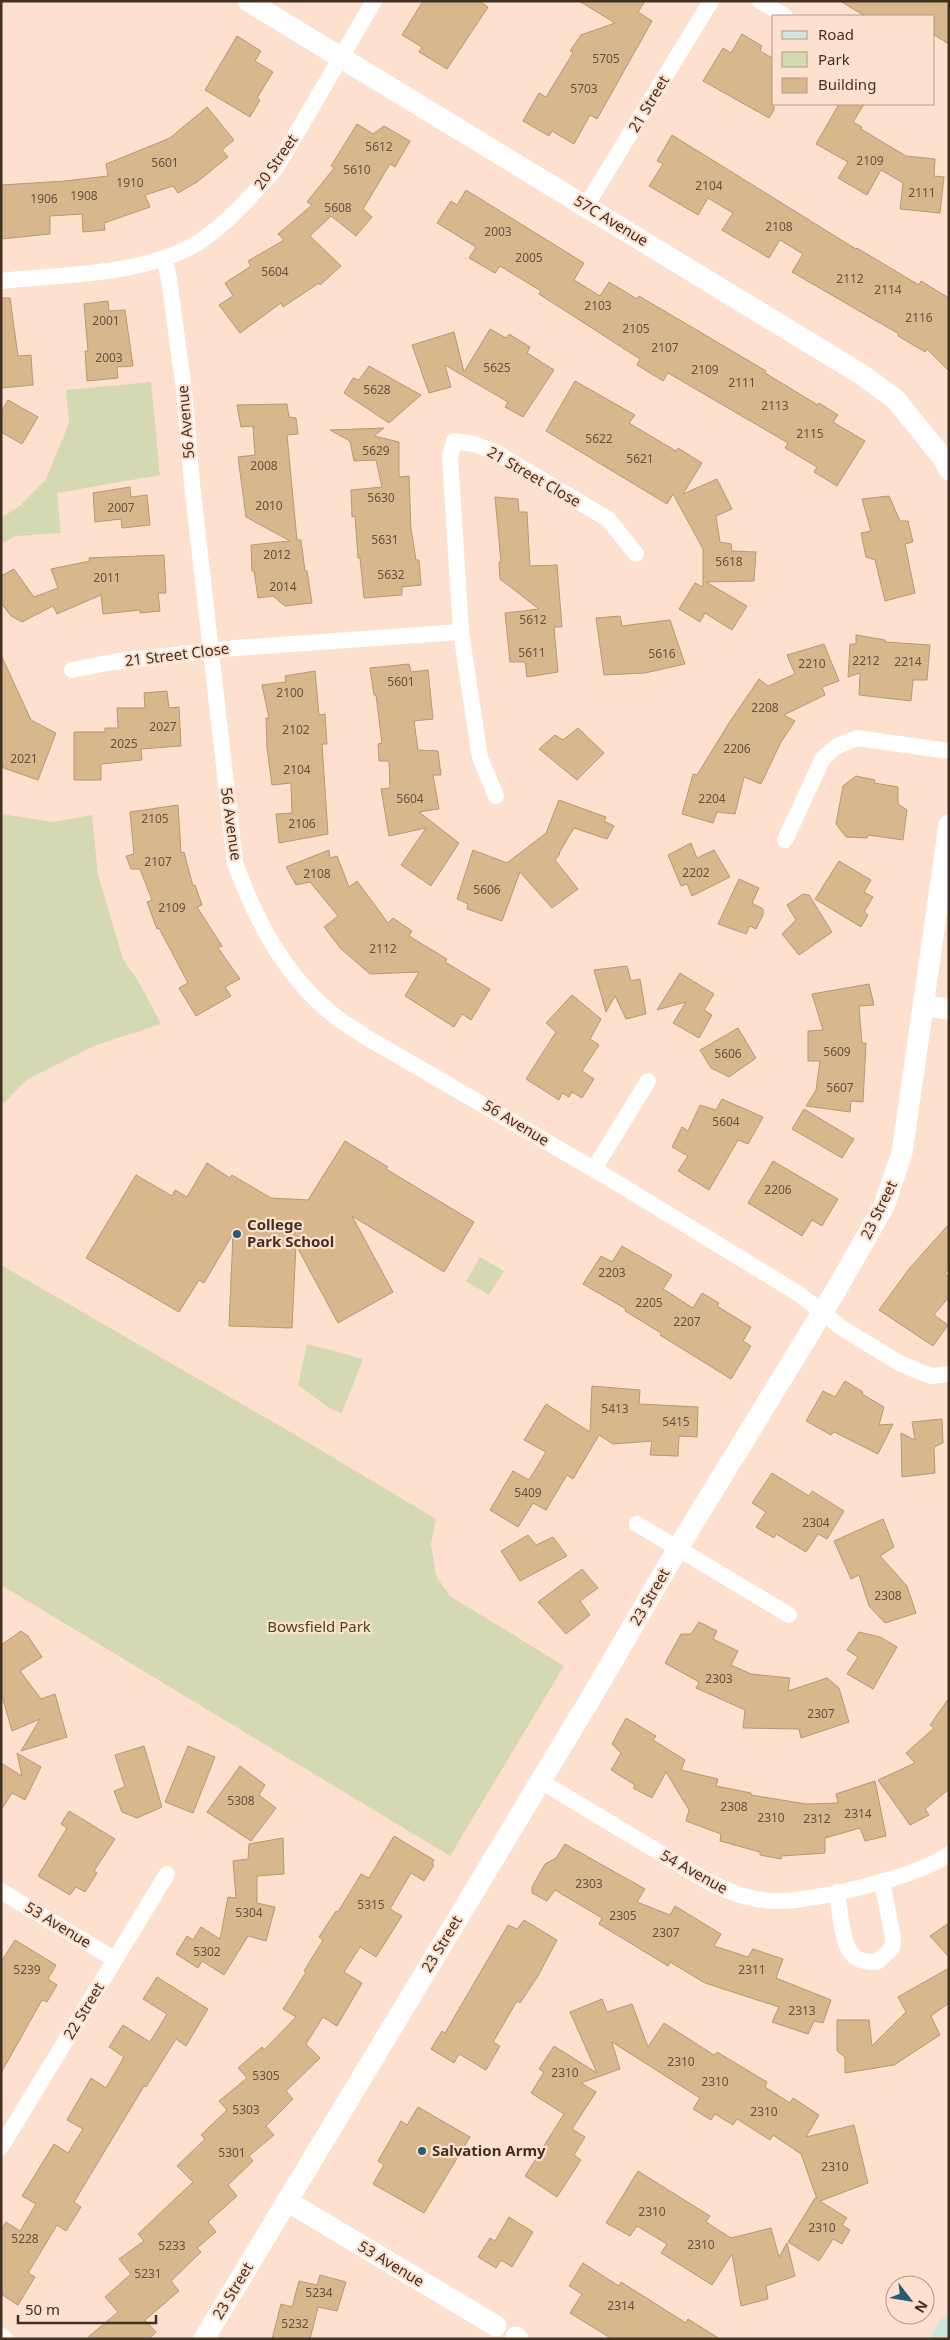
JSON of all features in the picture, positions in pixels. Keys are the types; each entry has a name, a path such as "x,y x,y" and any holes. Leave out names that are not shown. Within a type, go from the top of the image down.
{"main road":[{"path":"942,2339 949,2328"}],"street":[{"name":"57C Avenue","path":"248,1 340,59 586,206 864,376 896,400 943,458 949,470"},
{"name":"20 Street","path":"164,258 198,242 223,222 256,191 276,168 374,1"},
{"name":"21 Street","path":"586,206 711,1"},
{"path":"760,1 783,15"},
{"path":"1,281 120,269 164,258"},
{"name":"56 Avenue","path":"164,258 169,280 184,390 210,651 235,863 248,898 267,934 296,976 316,999 350,1026 414,1066 473,1098 594,1169 799,1294 850,1333 920,1373 931,1376 949,1374"},
{"name":"21 Street Close","path":"496,796 480,758 461,632 450,457 454,441 474,444 495,452 608,519 636,554"},
{"name":"21 Street Close","path":"72,670 122,661 210,651 461,632"},
{"path":"785,840 823,758 837,746 857,738 949,751"},
{"name":"23 Street","path":"204,2339 884,1206 902,1153 925,1006 949,825"},
{"path":"925,1006 949,1010"},
{"path":"594,1169 648,1081"},
{"path":"637,1524 789,1615"},
{"name":"54 Avenue","path":"540,1781 707,1881 728,1891 751,1898 775,1901 803,1900 882,1881 931,1864 949,1854"},
{"name":"22 Street","path":"1,2147 167,1874"},
{"path":"837,1892 845,1941 851,1954 860,1960 877,1962 892,1948 893,1938 892,1922 882,1881"},
{"name":"53 Avenue","path":"1,1891 114,1959"},
{"name":"53 Avenue","path":"287,2201 496,2326"},
{"path":"496,2326 517,2338"},
{"path":"1,2336 5,2339"}],"green space":[{"path":"151,382 160,475 57,493 61,533 16,536 1,544 1,518 21,505 46,479 69,423 66,390"},
{"path":"1,814 53,822 92,815 98,875 123,959 140,984 161,1024 94,1046 28,1079 1,1106"},
{"path":"480,1257 504,1271 489,1295 466,1281"},
{"name":"Bowsfield Park","path":"1,1265 292,1433 436,1519 431,1544 436,1576 450,1596 564,1666 450,1856 1,1585"},
{"path":"307,1344 363,1359 342,1413 329,1408 298,1385"}],"building":[{"path":"423,1 479,1 488,7 447,69 419,52 422,47 402,35"},
{"path":"579,1 645,1 638,12 652,21 597,119 590,115 574,144 552,131 549,136 523,121 539,93 546,97 573,53 570,51 581,35 615,23"},
{"path":"840,1 949,1 949,44 935,36 935,15 863,15"},
{"path":"742,34 762,46 760,51 772,58 772,105 774,105 774,110 769,118 703,81 723,48 731,53"},
{"path":"237,36 261,51 255,61 273,72 257,98 260,100 250,117 205,90"},
{"path":"838,105 863,105 853,122 862,127 861,129 906,156 935,159 934,176 944,177 940,213 900,209 903,183 881,170 867,195 838,178 848,162 816,144"},
{"path":"207,107 234,140 222,150 228,157 197,182 178,193 173,186 145,195 150,207 104,223 105,230 83,232 82,214 50,216 50,234 1,239 1,185 108,176 106,164 170,138"},
{"path":"357,124 373,134 384,126 410,141 395,167 390,164 363,209 372,217 356,236 331,216 310,236 341,266 320,285 319,283 283,307 281,303 240,333 219,305 233,296 225,283 251,266 248,261 284,240 278,234 312,205 307,202 334,168 331,166"},
{"path":"672,135 856,249 919,285 921,281 949,298 949,371 927,349 925,352 898,336 899,334 792,272 803,254 780,240 769,258 722,230 733,213 708,198 698,215 649,186 663,164 657,161"},
{"path":"466,190 584,263 574,280 600,296 609,282 637,299 639,296 766,371 765,373 818,405 819,403 838,415 833,422 865,441 837,486 814,472 817,467 785,448 788,443 668,373 663,381 637,365 640,359 539,294 541,291 500,266 495,273 469,258 476,247 437,223 451,201 457,205"},
{"path":"1,298 10,298 18,356 31,355 33,385 1,388"},
{"path":"108,301 109,311 125,310 133,366 117,367 118,378 87,381 85,351 88,351 84,304"},
{"path":"490,329 506,338 509,334 530,347 527,353 554,370 523,417 505,407 508,402 445,365 451,387 429,393 412,345 454,332 464,372"},
{"path":"369,366 421,395 389,423 344,393 353,378 359,380"},
{"path":"575,381 635,415 629,423 676,451 678,448 702,463 683,494 717,479 732,509 716,516 720,542 731,544 732,551 756,552 754,581 706,582 747,606 732,630 705,613 700,622 679,609 695,583 703,587 703,549 673,494 667,504 546,431"},
{"path":"8,400 38,417 22,444 1,432 1,412"},
{"path":"287,404 289,417 296,418 298,434 287,435 297,540 301,540 312,603 285,606 273,596 258,598 254,571 252,571 251,545 290,541 246,517 238,457 255,455 253,426 241,427 237,405"},
{"path":"384,428 374,436 399,442 399,477 409,476 411,529 416,560 419,560 421,585 402,587 402,595 364,598 360,558 358,558 355,516 352,517 351,490 382,487 376,460 354,461 350,441 330,430"},
{"path":"130,487 131,497 147,495 150,525 122,528 121,519 95,522 93,493"},
{"path":"889,496 900,521 908,521 913,542 905,544 915,593 885,601 875,560 866,557 861,533 871,531 862,499"},
{"path":"495,497 518,499 519,512 527,512 530,566 557,565 562,627 554,627 558,672 527,677 525,662 510,662 505,613 539,609 500,579 499,562 501,562"},
{"path":"164,555 166,593 158,593 160,611 140,613 140,610 103,614 101,595 57,614 53,606 22,622 11,616 1,603 1,576 14,569 34,597 58,588 51,569 90,561 89,558"},
{"path":"620,616 622,626 670,620 685,664 645,673 604,675 596,618"},
{"path":"856,635 885,640 885,642 930,645 927,680 913,680 911,701 859,695 860,673 848,677 850,644 856,644"},
{"path":"824,644 839,681 822,687 825,695 784,715 795,721 781,742 761,784 744,777 735,814 717,812 713,823 682,814 693,774 697,775 759,679 768,686 795,674 787,655"},
{"path":"1,655 31,720 56,733 38,780 1,767"},
{"path":"409,664 411,672 428,670 433,719 414,721 418,750 438,751 441,775 433,775 439,809 419,812 459,843 431,886 401,865 426,828 389,836 381,789 390,788 389,761 379,761 378,744 382,743 376,695 374,695 370,668"},
{"path":"315,671 319,715 325,714 327,744 322,744 328,834 279,843 276,814 292,813 291,783 272,785 267,748 266,718 269,718 262,685 286,682 285,676"},
{"path":"167,691 169,708 179,707 181,746 141,749 142,760 101,764 101,780 74,780 74,732 105,732 105,728 118,728 117,708 145,708 144,693"},
{"path":"578,728 604,753 577,780 539,749 555,735 563,740"},
{"path":"856,776 875,780 874,783 898,787 898,804 907,810 903,840 868,835 867,838 846,837 836,824 843,786"},
{"path":"559,800 606,817 604,821 614,826 607,839 574,828 555,860 578,889 552,908 520,872 502,921 467,909 468,904 457,899 473,850 507,863 546,833"},
{"path":"178,805 181,853 184,852 193,886 195,885 202,905 197,907 222,946 218,948 240,979 225,987 231,996 196,1016 179,988 188,983 159,928 157,929 147,902 152,900 140,869 131,869 126,856 134,854 130,812"},
{"path":"691,843 697,858 714,850 730,877 692,896 687,884 681,886 668,855"},
{"path":"329,850 330,858 337,856 349,887 357,881 388,923 393,918 412,931 409,936 447,959 445,962 490,989 471,1020 462,1014 454,1027 405,996 419,972 370,974 341,949 324,927 338,916 310,882 296,885 286,867"},
{"path":"839,861 871,880 864,892 873,897 864,912 868,915 861,927 815,899"},
{"path":"739,879 759,888 752,903 763,909 763,915 756,929 750,926 746,934 718,924"},
{"path":"803,894 809,895 832,932 799,955 782,934 796,920 787,905"},
{"path":"627,966 631,981 640,979 646,1014 626,1019 615,996 606,1012 594,970"},
{"path":"680,973 714,994 704,1010 712,1015 699,1038 673,1023 686,1002 657,1010"},
{"path":"869,984 874,1005 859,1006 862,1043 866,1043 863,1102 851,1101 850,1112 806,1106 816,1090 820,1061 808,1061 808,1031 823,1030 812,994"},
{"path":"572,995 601,1019 590,1039 599,1045 582,1071 594,1079 582,1098 572,1092 569,1097 562,1093 559,1100 526,1079 556,1032 546,1023"},
{"path":"738,1028 756,1058 729,1077 711,1068 700,1050"},
{"path":"722,1099 763,1117 748,1144 738,1140 709,1190 678,1171 688,1156 672,1147 682,1127 688,1131 700,1105 716,1110"},
{"path":"804,1109 854,1139 842,1158 792,1129"},
{"name":"College Park School","path":"345,1141 388,1167 386,1169 474,1222 444,1272 352,1216 393,1292 338,1323 296,1245 292,1328 229,1326 233,1234 204,1283 199,1280 179,1312 86,1258 136,1175 172,1196 175,1190 187,1197 207,1163 230,1178 232,1175 271,1198 308,1200"},
{"path":"773,1161 838,1199 822,1226 812,1220 802,1236 748,1203"},
{"path":"949,1224 949,1267 945,1274 949,1278 949,1297 934,1315 948,1325 933,1346 879,1310 909,1269"},
{"path":"622,1246 672,1275 663,1289 693,1308 702,1293 719,1303 717,1306 751,1327 743,1341 751,1346 731,1379 660,1335 661,1333 625,1311 626,1309 583,1284 601,1256 612,1262"},
{"path":"845,1381 884,1407 879,1425 893,1424 878,1454 834,1432 831,1435 806,1421 823,1391 835,1397"},
{"path":"592,1386 640,1390 639,1404 698,1407 697,1437 679,1436 678,1456 650,1455 652,1441 613,1444 599,1435 573,1479 567,1475 546,1510 533,1503 518,1527 490,1510 513,1471 529,1480 546,1452 524,1440 546,1404 590,1432"},
{"path":"942,1419 943,1443 934,1447 935,1473 902,1477 901,1433 915,1440 912,1422"},
{"path":"772,1473 809,1496 812,1491 844,1511 827,1539 818,1534 806,1552 776,1534 774,1538 756,1527 766,1512 752,1503"},
{"path":"883,1519 894,1547 880,1556 907,1586 916,1613 885,1623 869,1606 859,1575 851,1579 834,1541"},
{"path":"528,1535 536,1545 553,1537 567,1556 520,1581 501,1551"},
{"path":"582,1569 598,1588 580,1601 590,1615 566,1634 538,1602"},
{"path":"699,1622 717,1631 713,1639 738,1651 731,1665 751,1674 790,1678 788,1691 827,1678 839,1688 849,1722 801,1738 799,1729 743,1728 745,1710 696,1688 699,1682 665,1663 681,1634 691,1634"},
{"path":"21,1631 28,1636 42,1657 20,1671 41,1699 55,1694 67,1737 21,1751 40,1719 12,1731 1,1692 1,1645"},
{"path":"859,1632 880,1637 897,1647 873,1689 847,1674 858,1657 847,1650"},
{"path":"949,1698 949,1789 925,1809 929,1815 910,1825 878,1780 915,1763 906,1753 934,1728 930,1725"},
{"path":"626,1718 656,1736 653,1740 685,1760 681,1770 718,1779 716,1786 751,1793 751,1795 806,1804 838,1803 836,1794 875,1781 886,1836 865,1841 860,1828 825,1838 825,1853 782,1856 781,1859 760,1855 760,1852 720,1841 721,1834 686,1821 689,1810 666,1772 652,1798 633,1788 635,1785 611,1770 621,1753 612,1744"},
{"path":"144,1746 162,1807 137,1818 122,1812 114,1791 125,1787 115,1755"},
{"path":"188,1746 215,1757 193,1813 165,1802"},
{"path":"17,1753 41,1767 25,1800 12,1793 1,1810 1,1763 22,1776"},
{"path":"240,1766 265,1785 259,1795 276,1808 251,1841 207,1812"},
{"path":"69,1811 115,1839 94,1871 97,1873 85,1892 76,1887 70,1895 38,1876 67,1828 61,1824"},
{"path":"394,1836 434,1860 432,1864 434,1865 424,1881 411,1873 390,1909 402,1916 376,1957 360,1947 344,1972 362,1983 337,2026 323,2017 306,2044 320,2058 286,2091 293,2099 266,2126 274,2135 249,2156 253,2161 228,2185 237,2196 208,2222 216,2232 197,2248 201,2252 171,2281 179,2291 145,2320 156,2332 149,2339 86,2339 118,2312 105,2297 131,2274 119,2259 144,2241 138,2234 193,2182 177,2166 205,2139 201,2135 227,2110 219,2101 247,2078 238,2068 262,2047 264,2050 296,2017 283,2009 323,1940 319,1937 336,1911 338,1912 361,1874 369,1878"},
{"path":"283,1838 284,1874 257,1876 257,1903 275,1907 266,1941 248,1936 224,1975 202,1961 198,1968 176,1954 187,1936 193,1940 201,1927 220,1939 228,1897 236,1898 233,1861 248,1859 249,1844"},
{"path":"565,1844 645,1889 637,1902 670,1915 675,1906 721,1934 714,1946 748,1957 753,1949 783,1959 776,1978 831,2000 823,2023 814,2021 808,2034 772,2022 779,2007 705,1983 670,1962 668,1966 599,1924 602,1918 555,1890 547,1901 532,1893 532,1887 545,1864 556,1858"},
{"path":"524,1920 557,1940 538,1976 520,2003 517,2001 493,2042 500,2046 486,2070 459,2054 454,2063 431,2049 442,2031 445,2033 508,1925 517,1929"},
{"path":"949,1923 949,1957 930,1936"},
{"path":"15,1940 56,1965 48,1979 57,1985 47,2002 42,2000 1,2073 1,1962"},
{"path":"949,1968 949,2003 931,2016 940,2035 894,2065 845,2073 845,2057 837,2051 837,2020 869,2020 872,2046 906,2012 898,1997"},
{"path":"157,1977 208,2009 186,2046 176,2039 146,2087 144,2086 74,2202 81,2207 66,2231 57,2225 28,2273 35,2277 18,2305 1,2294 1,2230 6,2222 20,2231 36,2204 22,2196 54,2144 68,2153 83,2129 67,2120 91,2078 106,2088 124,2057 109,2047 123,2025 150,2042 167,2014 143,1999"},
{"path":"602,1999 607,2012 632,2004 648,2047 664,2023 714,2055 717,2052 767,2082 765,2087 790,2103 793,2098 819,2115 806,2137 854,2125 868,2183 820,2201 847,2218 842,2225 850,2230 842,2244 833,2239 819,2261 788,2242 815,2198 817,2199 801,2154 773,2135 770,2140 737,2119 733,2125 715,2114 711,2120 693,2109 700,2098 612,2042 620,2069 581,2083 596,2092 572,2129 585,2137 574,2155 581,2160 557,2197 525,2176 564,2114 531,2093 544,2072 539,2069 554,2046 597,2073 570,2012"},
{"name":"Salvation Army","path":"418,2107 470,2137 424,2213 373,2184 384,2165 378,2161 401,2121 407,2125"},
{"path":"638,2171 710,2216 706,2222 731,2238 771,2228 779,2257 787,2243 795,2276 766,2286 768,2299 741,2306 732,2254 712,2285 661,2253 667,2244 637,2226 630,2236 606,2223"},
{"path":"509,2217 533,2232 512,2267 501,2260 496,2268 478,2257 490,2238 495,2241"},
{"path":"583,2263 619,2286 621,2282 686,2323 688,2319 720,2339 612,2339 570,2313 582,2294 569,2286"},
{"path":"320,2275 346,2282 337,2311 318,2307 310,2339 272,2339 281,2304 292,2307 299,2281 317,2285"}],"place":[{"name":"College Park School","path":"237,1234"},
{"name":"Salvation Army","path":"422,2151"}]}
